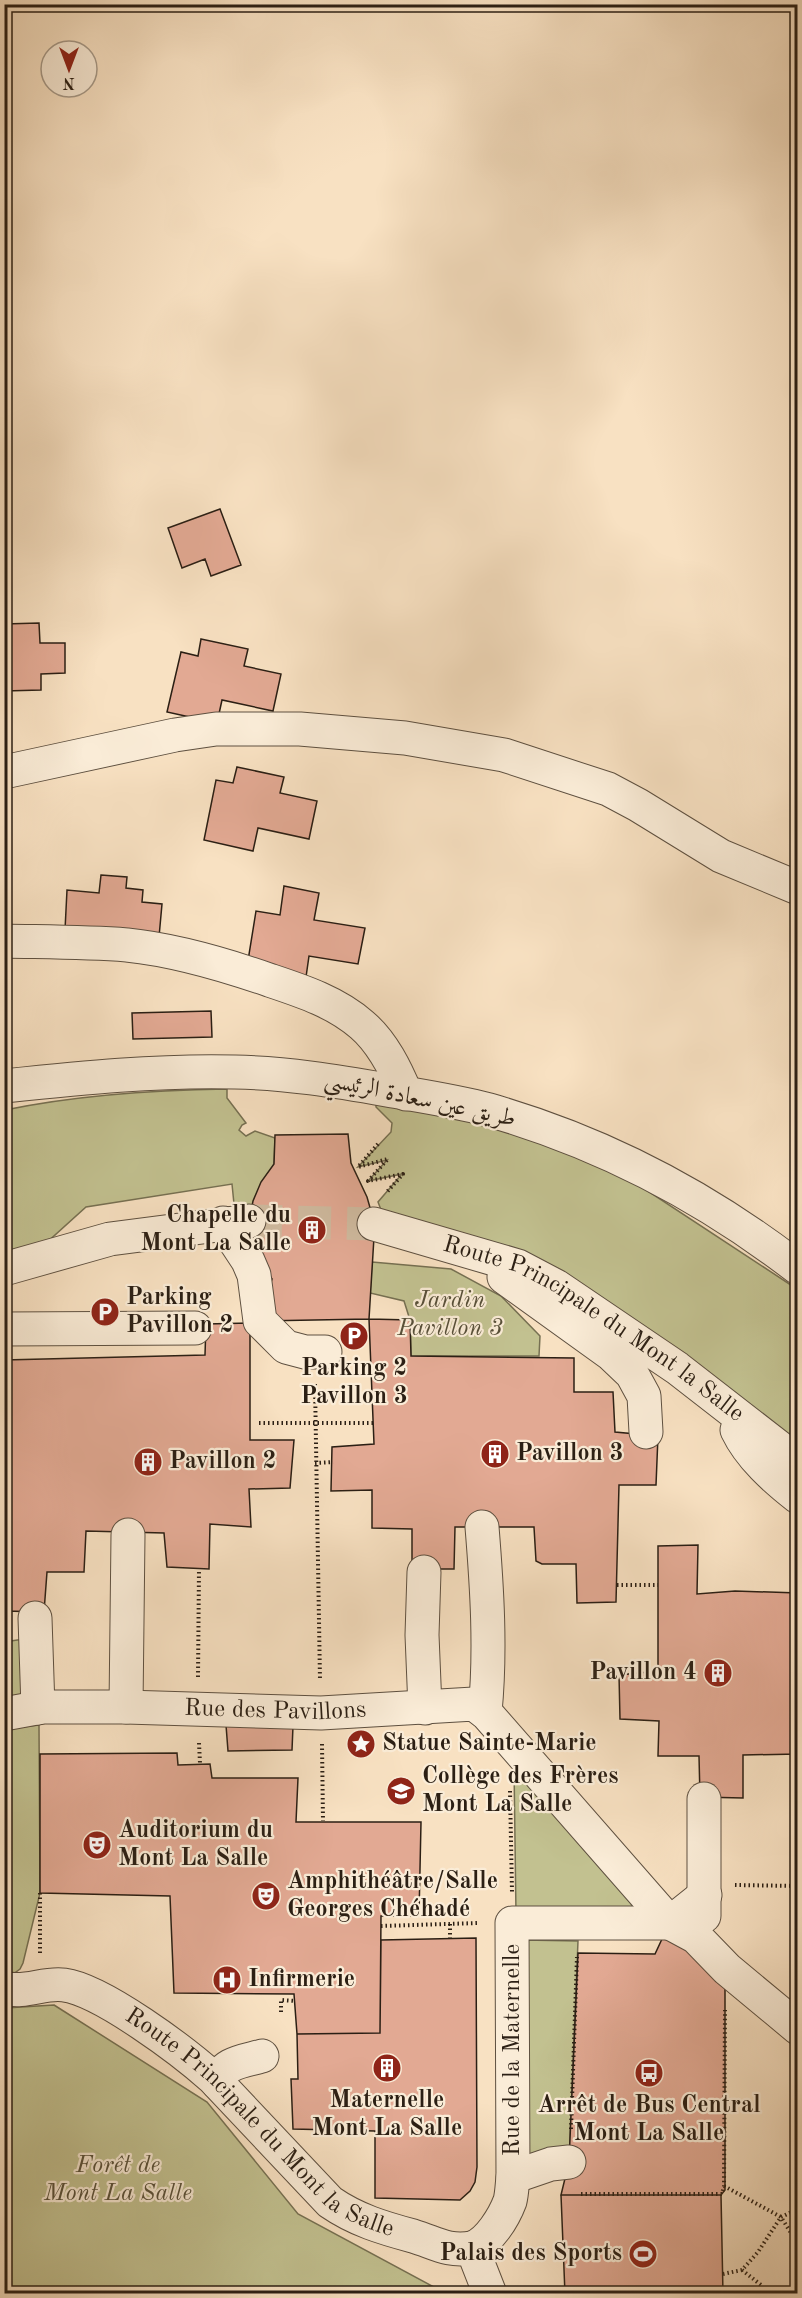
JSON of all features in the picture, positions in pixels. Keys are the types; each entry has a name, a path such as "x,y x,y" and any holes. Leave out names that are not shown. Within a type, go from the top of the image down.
{"street":[{"path":"4,772 175,735 216,729 300,729 405,738 504,755 608,789 721,856 798,888"},
{"path":"4,941 119,945 177,953 215,962 303,991 334,1005 365,1027 398,1074 406,1094"},
{"name":"طريق عين سعادة الرئيسي","path":"4,1086 172,1072 235,1072 321,1078 477,1107 511,1117 634,1165 738,1224 798,1268"},
{"path":"4,1269 110,1239 236,1222 254,1275 261,1321 286,1347 305,1352 325,1352"},
{"name":"Route Principale du Mont la Salle","path":"381,1226 518,1266 556,1286 677,1368 798,1462"},
{"path":"469,1251 611,1354 632,1374 644,1396 646,1432"},
{"path":"4,1329 195,1328"},
{"path":"725,1406 743,1442 777,1480 798,1497"},
{"path":"482,1527 487,1596 485,1712 670,1923 701,1942 728,1969 798,2028"},
{"path":"126,1707 128,1535"},
{"path":"424,1572 422,1635 425,1708"},
{"path":"35,1618 38,1708"},
{"name":"Rue des Pavillons","path":"4,1714 38,1708 126,1707 198,1711 321,1726 425,1708 474,1704 485,1712"},
{"path":"701,1942 718,1890 704,1799"},
{"path":"512,1909 670,1923 718,1890"},
{"name":"Rue de la Maternelle","path":"472,2248 478,2246 489,2235 511,2198 513,2177 512,1909"},
{"name":"Route Principale du Mont la Salle","path":"4,1988 27,1990 65,1985 117,2007 198,2065 218,2083 330,2202 384,2229 413,2236 444,2248 472,2248"},
{"path":"218,2083 221,2074 230,2066 262,2056"},
{"path":"513,2177 551,2164 569,2162"},
{"path":"472,2248 490,2294"}],"path":[{"path":"378,1144 358,1167 388,1159 368,1181 402,1173 378,1202 381,1226"},
{"path":"259,1423 373,1423"},
{"path":"315,1424 322,1821"},
{"path":"315,1463 333,1462"},
{"path":"198,1711 199,1568"},
{"path":"617,1585 658,1585"},
{"path":"381,1926 450,1924 512,1909 508,1740"},
{"path":"718,1890 798,1886"},
{"path":"40,1893 40,1987"},
{"path":"450,1924 450,1939"},
{"path":"578,1953 569,2162 561,2193 722,2194 724,2186 725,2008"},
{"path":"281,2012 281,2000 294,2001"},
{"path":"724,2186 781,2217 798,2244"},
{"path":"723,2274 742,2270 758,2252 781,2217 798,2209"},
{"path":"742,2270 761,2285"}],"green space":[{"path":"227,1089 227,1098 246,1123 239,1130 246,1136 255,1131 275,1138 274,1164 249,1221 236,1224 232,1184 86,1207 24,1263 5,1271 5,1110 115,1094"},
{"path":"376,1104 426,1110 530,1136 622,1174 797,1289 797,1447 631,1323 388,1228 378,1202 402,1174 368,1181 387,1160 358,1167 391,1132 392,1123 376,1107"},
{"name":"Jardin Pavillon 3","path":"372,1262 451,1269 501,1296 540,1336 539,1356 411,1356 410,1320 404,1301 370,1293"},
{"path":"24,1639 26,1704 4,1708 4,1642"},
{"path":"39,1725 40,1893 23,1963 20,1969 5,1980 5,1729"},
{"path":"514,1766 630,1902 637,1912 516,1914"},
{"path":"523,1940 578,1941 569,2162 516,2177"},
{"name":"Forêt de Mont La Salle","path":"54,2005 207,2102 298,2214 445,2293 5,2293 5,2008"}],"building":[{"path":"220,509 241,565 211,576 205,559 182,568 168,528"},
{"path":"39,623 40,643 65,643 65,673 41,674 41,690 4,691 4,624"},
{"path":"201,639 248,649 244,666 281,674 273,711 222,700 217,723 167,712 181,652 198,656"},
{"path":"237,767 284,777 280,793 317,801 309,839 258,828 253,851 204,840 216,780 233,783"},
{"path":"101,875 127,877 126,888 143,890 142,902 162,904 159,937 65,930 67,890 99,893"},
{"path":"284,886 319,893 314,920 365,928 358,964 309,956 306,977 247,967 256,911 280,915"},
{"path":"211,1011 212,1037 133,1039 132,1013"},
{"name":"Chapelle du Mont La Salle","path":"348,1134 351,1163 367,1197 373,1218 369,1319 260,1321 272,1279 255,1255 249,1221 253,1201 261,1182 274,1164 275,1135"},
{"name":"Pavillon 3","path":"369,1319 410,1320 411,1356 574,1358 574,1392 613,1392 615,1432 658,1436 656,1485 619,1485 616,1602 577,1603 576,1564 542,1564 536,1561 534,1527 455,1527 454,1569 412,1569 412,1529 372,1528 372,1490 331,1491 332,1447 374,1444"},
{"name":"Pavillon 2","path":"250,1323 250,1440 294,1440 290,1488 249,1489 251,1527 210,1524 209,1569 167,1567 164,1533 86,1531 84,1572 47,1572 44,1612 5,1611 4,1360 205,1355 206,1324"},
{"name":"Pavillon 4","path":"698,1545 697,1594 735,1591 798,1593 798,1754 743,1755 743,1798 700,1797 699,1756 658,1756 659,1721 620,1719 619,1675 658,1671 658,1546"},
{"path":"226,1725 293,1726 292,1750 228,1751"},
{"path":"177,1753 178,1765 210,1764 212,1778 298,1778 296,1822 421,1822 419,1916 381,1916 380,2033 297,2034 294,1994 174,1993 170,1896 40,1893 40,1754"},
{"name":"Arrêt de Bus Central Mont La Salle","path":"669,1924 725,1985 725,2190 721,2195 561,2195 569,2162 578,1953 655,1954"},
{"name":"Maternelle Mont La Salle","path":"476,1938 477,2167 475,2182 470,2191 460,2200 375,2198 375,2131 293,2129 291,2079 298,2079 297,2034 380,2033 381,1940"},
{"name":"Palais des Sports","path":"561,2195 721,2195 723,2294 565,2294"}],"tunnel":[{"path":"249,1221 374,1224"}],"place":[{"name":"Chapelle du Mont La Salle","path":"312,1230"},
{"name":"Parking Pavillon 2","path":"105,1312"},
{"name":"Parking 2 Pavillon 3","path":"354,1336"},
{"name":"Pavillon 3","path":"495,1454"},
{"name":"Pavillon 2","path":"148,1462"},
{"name":"Pavillon 4","path":"718,1673"},
{"name":"Statue Sainte-Marie","path":"361,1744"},
{"name":"Collège des Frères Mont La Salle","path":"401,1791"},
{"name":"Auditorium du Mont La Salle","path":"97,1845"},
{"name":"Amphithéâtre/Salle Georges Chéhadé","path":"266,1896"},
{"name":"Infirmerie","path":"227,1980"},
{"name":"Maternelle Mont La Salle","path":"387,2068"},
{"name":"Arrêt de Bus Central Mont La Salle","path":"649,2073"},
{"name":"Palais des Sports","path":"643,2254"}]}
